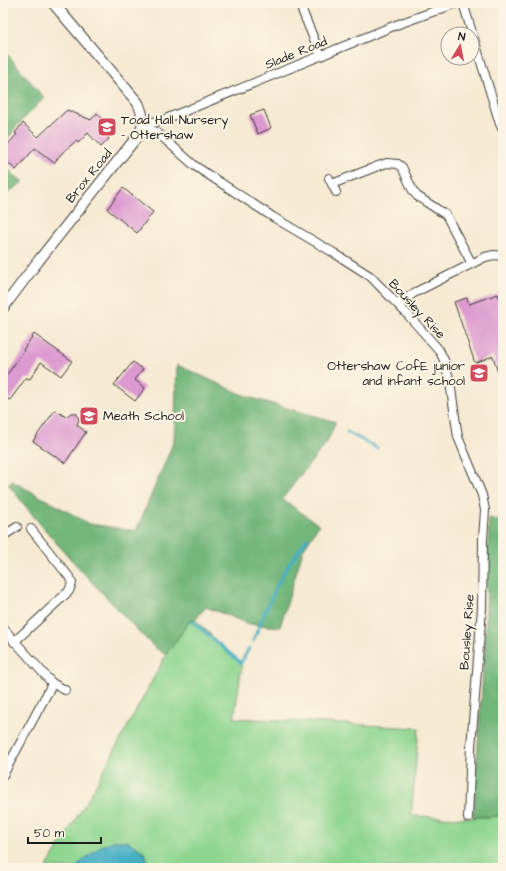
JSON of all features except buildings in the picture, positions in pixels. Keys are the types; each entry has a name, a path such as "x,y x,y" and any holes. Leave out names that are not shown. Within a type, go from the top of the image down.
{"street":[{"path":"53,3 138,103 144,124"},
{"path":"299,3 321,56"},
{"name":"Slade Road","path":"144,124 163,120 396,25 457,3"},
{"path":"463,3 503,130"},
{"name":"Bousley Rise","path":"144,124 160,135 195,166 273,217 370,276 398,304 439,350 444,360 450,382 458,437 482,495 485,510 482,608 471,747 468,818"},
{"name":"Brox Road","path":"3,308 39,260 140,133 144,124"},
{"path":"333,184 387,163 398,164 402,167 413,191 417,196 446,215 472,264"},
{"path":"398,304 414,293 485,257 494,255 503,256"},
{"path":"3,536 17,527"},
{"path":"14,642 68,591 72,583 70,578 31,529"},
{"path":"3,628 52,683 65,690"},
{"path":"3,776 52,683"}],"green space":[{"path":"3,49 44,98 15,128 3,146"},
{"path":"3,165 23,182 3,197"},
{"path":"177,365 248,397 336,422 327,442 282,499 319,525 303,550 280,627 249,624 206,607 195,619 191,619 166,655 153,646 78,567 8,484 12,481 90,524 136,531 174,441"},
{"path":"489,518 503,521 503,816 473,817 485,645"},
{"path":"191,619 195,619 242,666 234,718 419,728 411,816 468,818 503,816 503,868 46,868 91,794 166,655"}],"water":[{"path":"113,841 127,841 144,852 151,868 77,868 79,864 101,846"}],"waterway":[{"path":"347,432 377,448"},
{"path":"253,641 277,586 293,558 308,538"},
{"path":"192,621 241,663 249,648"}],"place":[{"name":"Toad Hall Nursery - Ottershaw","path":"107,127"},
{"name":"Ottershaw CofE junior and infant school","path":"479,373"},
{"name":"Meath School","path":"89,416"}]}
